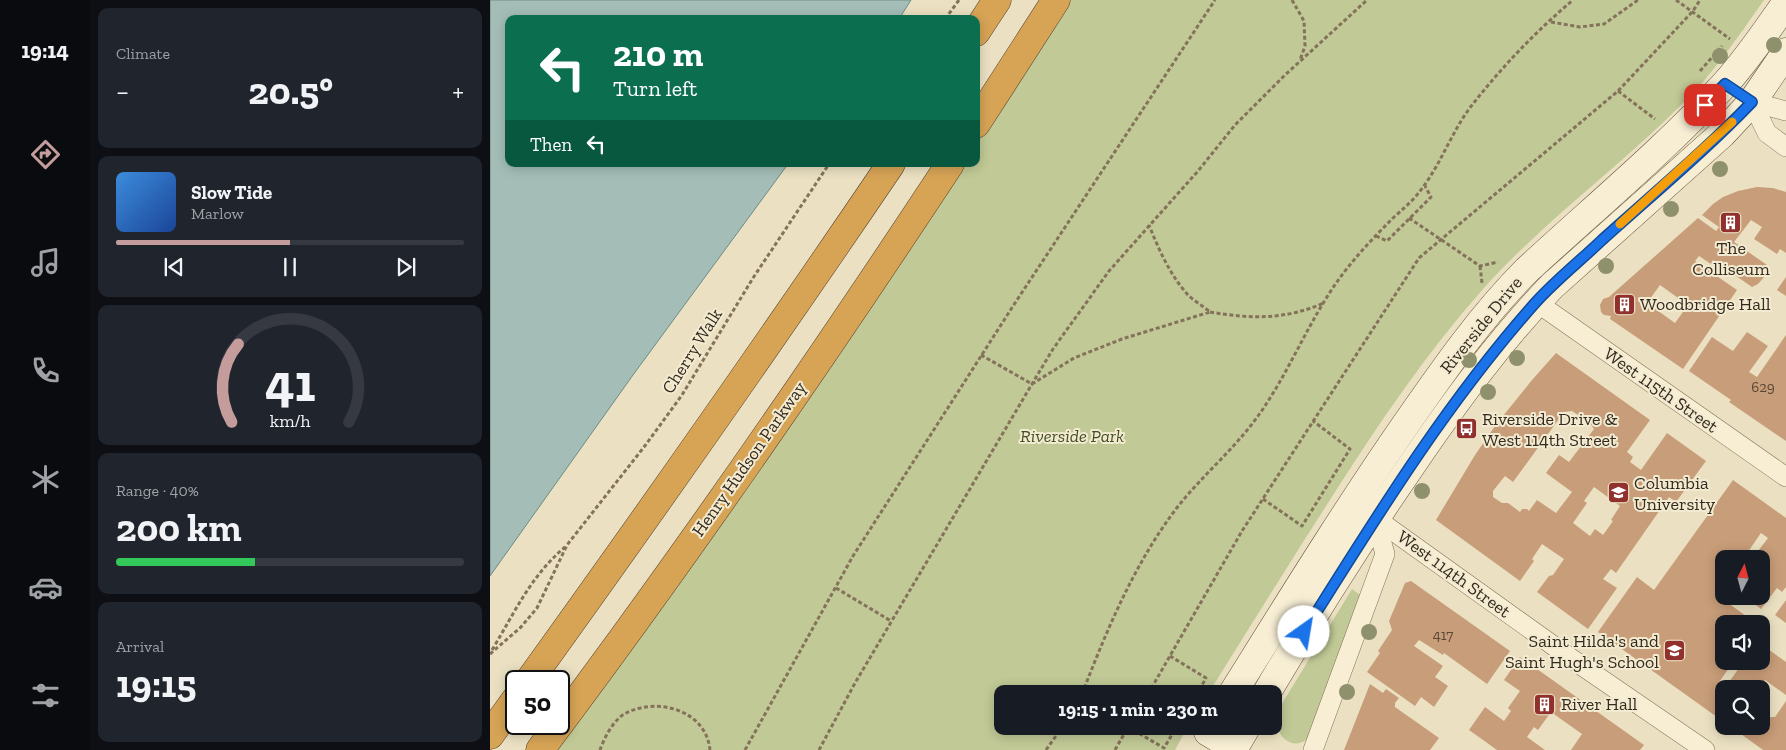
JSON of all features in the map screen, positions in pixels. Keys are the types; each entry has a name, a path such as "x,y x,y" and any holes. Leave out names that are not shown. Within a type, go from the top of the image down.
{"highway":[{"path":"980,26 997,0"},
{"path":"980,118 1056,0"},
{"path":"537,670 665,492 889,167"},
{"name":"Henry Hudson Parkway","path":"540,750 717,506 853,310 948,167"},
{"path":"490,735 505,714"}],"main road":[{"name":"Riverside Drive","path":"1238,685 1352,505 1464,343 1507,273 1672,139 1725,84 1751,53 1786,3"},
{"name":"Riverside Drive","path":"1272,685 1375,518 1449,411 1485,364 1536,302 1559,279 1722,134 1752,102 1786,52"},
{"path":"1725,84 1752,102"},
{"path":"1507,273 1536,302"},
{"path":"1352,505 1375,518"},
{"path":"1205,736 1238,744"}],"street":[{"path":"1752,102 1786,110"},
{"path":"1752,102 1767,134 1786,147"},
{"name":"West 115th Street","path":"1536,302 1786,477"},
{"path":"1313,750 1385,554 1375,518"},
{"name":"West 114th Street","path":"1375,518 1572,659 1705,750"}],"path":[{"path":"948,15 959,0"},
{"path":"745,750 853,556 982,355 1215,0"},
{"path":"1292,0 1304,21 1305,46 1299,62"},
{"path":"819,750 891,621 1032,384 1053,350 1109,271 1198,171 1235,125 1366,0"},
{"path":"1086,685 1134,576 1151,545 1173,513 1257,417 1340,279 1376,236 1412,201 1424,186 1468,110 1531,39 1573,0"},
{"path":"1550,21 1580,27 1604,24 1638,0"},
{"path":"1676,0 1729,38 1699,73"},
{"path":"1153,685 1242,531 1419,258 1618,91 1693,11 1700,0"},
{"path":"1618,91 1654,120 1661,113"},
{"name":"Cherry Walk","path":"490,653 511,614 538,573 567,545 682,395 753,278 827,167"},
{"path":"1376,236 1388,241 1431,197 1424,186"},
{"path":"1409,218 1480,266 1507,273"},
{"path":"1149,226 1160,252 1174,277 1189,296 1210,312"},
{"path":"1480,266 1482,290"},
{"path":"1032,384 1074,358 1130,336 1210,312 1242,317 1266,317 1304,312 1324,303"},
{"path":"982,355 1032,384"},
{"path":"1263,499 1302,526 1350,449 1314,421"},
{"name":"Cherry Walk","path":"490,653 521,627 537,608 567,545"},
{"path":"836,588 891,621"},
{"path":"1170,656 1206,678 1202,685"},
{"path":"600,750 606,734 624,714 648,706 671,707 689,715 702,728 710,742 710,750"},
{"path":"1046,750 1057,735"},
{"path":"1115,750 1124,735"},
{"path":"1142,735 1164,748 1172,735"}],"green space":[{"name":"Riverside Park","path":"1056,0 1764,0 1725,55 1692,94 1631,152 1530,241 1506,264 1462,313 1405,388 1352,466 1214,685 994,685 994,735 1183,735 1175,750 540,750 550,735 570,735 570,707 948,167 980,167 980,118"},
{"path":"1352,589 1360,595 1317,721 1305,741 1300,743 1290,742 1281,735 1282,704"}],"water":[{"path":"490,0 911,0 902,15 505,15 505,167 786,167 633,375 490,576"}],"building":[{"path":"1757,187 1773,188 1786,192 1786,253 1780,249 1777,254 1754,239 1762,227 1751,220 1734,242 1767,265 1765,276 1758,284 1752,287 1713,260 1711,264 1699,256 1695,261 1737,290 1683,369 1610,319 1611,316 1604,315 1601,312 1600,305 1603,299 1609,297 1698,218 1716,231 1719,227 1702,215 1723,197 1738,191","holes":["1660,285 1688,305 1675,323 1647,303"]},
{"path":"1786,277 1786,296 1777,290"},
{"path":"1747,332 1768,346 1749,372 1757,377 1786,335 1786,441 1729,402 1731,400 1689,371 1712,337 1733,351"},
{"path":"1556,353 1650,420 1627,452 1633,457 1630,462 1641,470 1667,433 1706,461 1676,502 1669,497 1616,573 1611,569 1603,579 1617,588 1588,629 1537,592 1549,576 1553,575 1564,559 1542,544 1532,559 1534,561 1520,581 1436,520 1475,455 1495,426","holes":["1572,411 1590,423 1594,429 1569,462 1559,455 1546,473 1572,492 1556,513 1537,500 1529,511 1522,509 1520,512 1508,503 1502,503 1493,497 1493,491 1505,476 1513,482 1564,412","1594,487 1620,506 1611,520 1613,521 1603,535 1595,529 1590,536 1573,523 1587,503 1584,501"]},
{"path":"1733,480 1786,518 1786,587 1782,592 1777,588 1770,597 1770,550 1759,550 1768,538 1761,533 1749,550 1715,550 1715,605 1731,605 1745,615 1715,615 1715,670 1728,670 1721,680 1715,680 1715,716 1598,632 1637,577 1654,590"},
{"path":"1411,581 1510,651 1487,684 1444,653 1443,655 1419,640 1414,646 1443,666 1435,677 1448,686 1434,707 1421,697 1415,706 1367,672 1392,630 1389,621 1405,583"},
{"path":"1786,600 1786,623 1775,615"},
{"path":"1756,605 1764,605 1761,609"},
{"path":"1770,650 1786,662 1786,695 1770,684 1770,680 1730,680 1738,670 1770,670"},
{"name":"River Hall","path":"1520,657 1644,745 1640,750 1571,750 1582,734 1551,712 1538,730 1534,727 1527,737 1545,750 1497,750 1469,730 1485,707 1504,721 1511,711 1508,708 1520,691 1504,680"},
{"path":"1370,684 1383,693 1386,689 1399,698 1395,703 1395,707 1439,738 1430,750 1344,750"},
{"path":"1786,701 1786,750 1763,750 1742,735 1770,735 1770,717 1775,717"}],"slow traffic":[{"path":"1620,224 1722,134 1732,122"}],"place":[{"name":"The Colliseum","path":"1731,223"},
{"name":"Woodbridge Hall","path":"1624,304"},
{"name":"Riverside Drive & West 114th Street","path":"1466,429"},
{"name":"Columbia University","path":"1618,493"},
{"name":"Saint Hilda's and Saint Hugh's School","path":"1675,651"},
{"name":"River Hall","path":"1545,704"}],"route":[{"path":"1304,632 1375,518 1449,411 1536,302 1692,159 1722,134 1752,102 1725,84 1705,105"}]}
